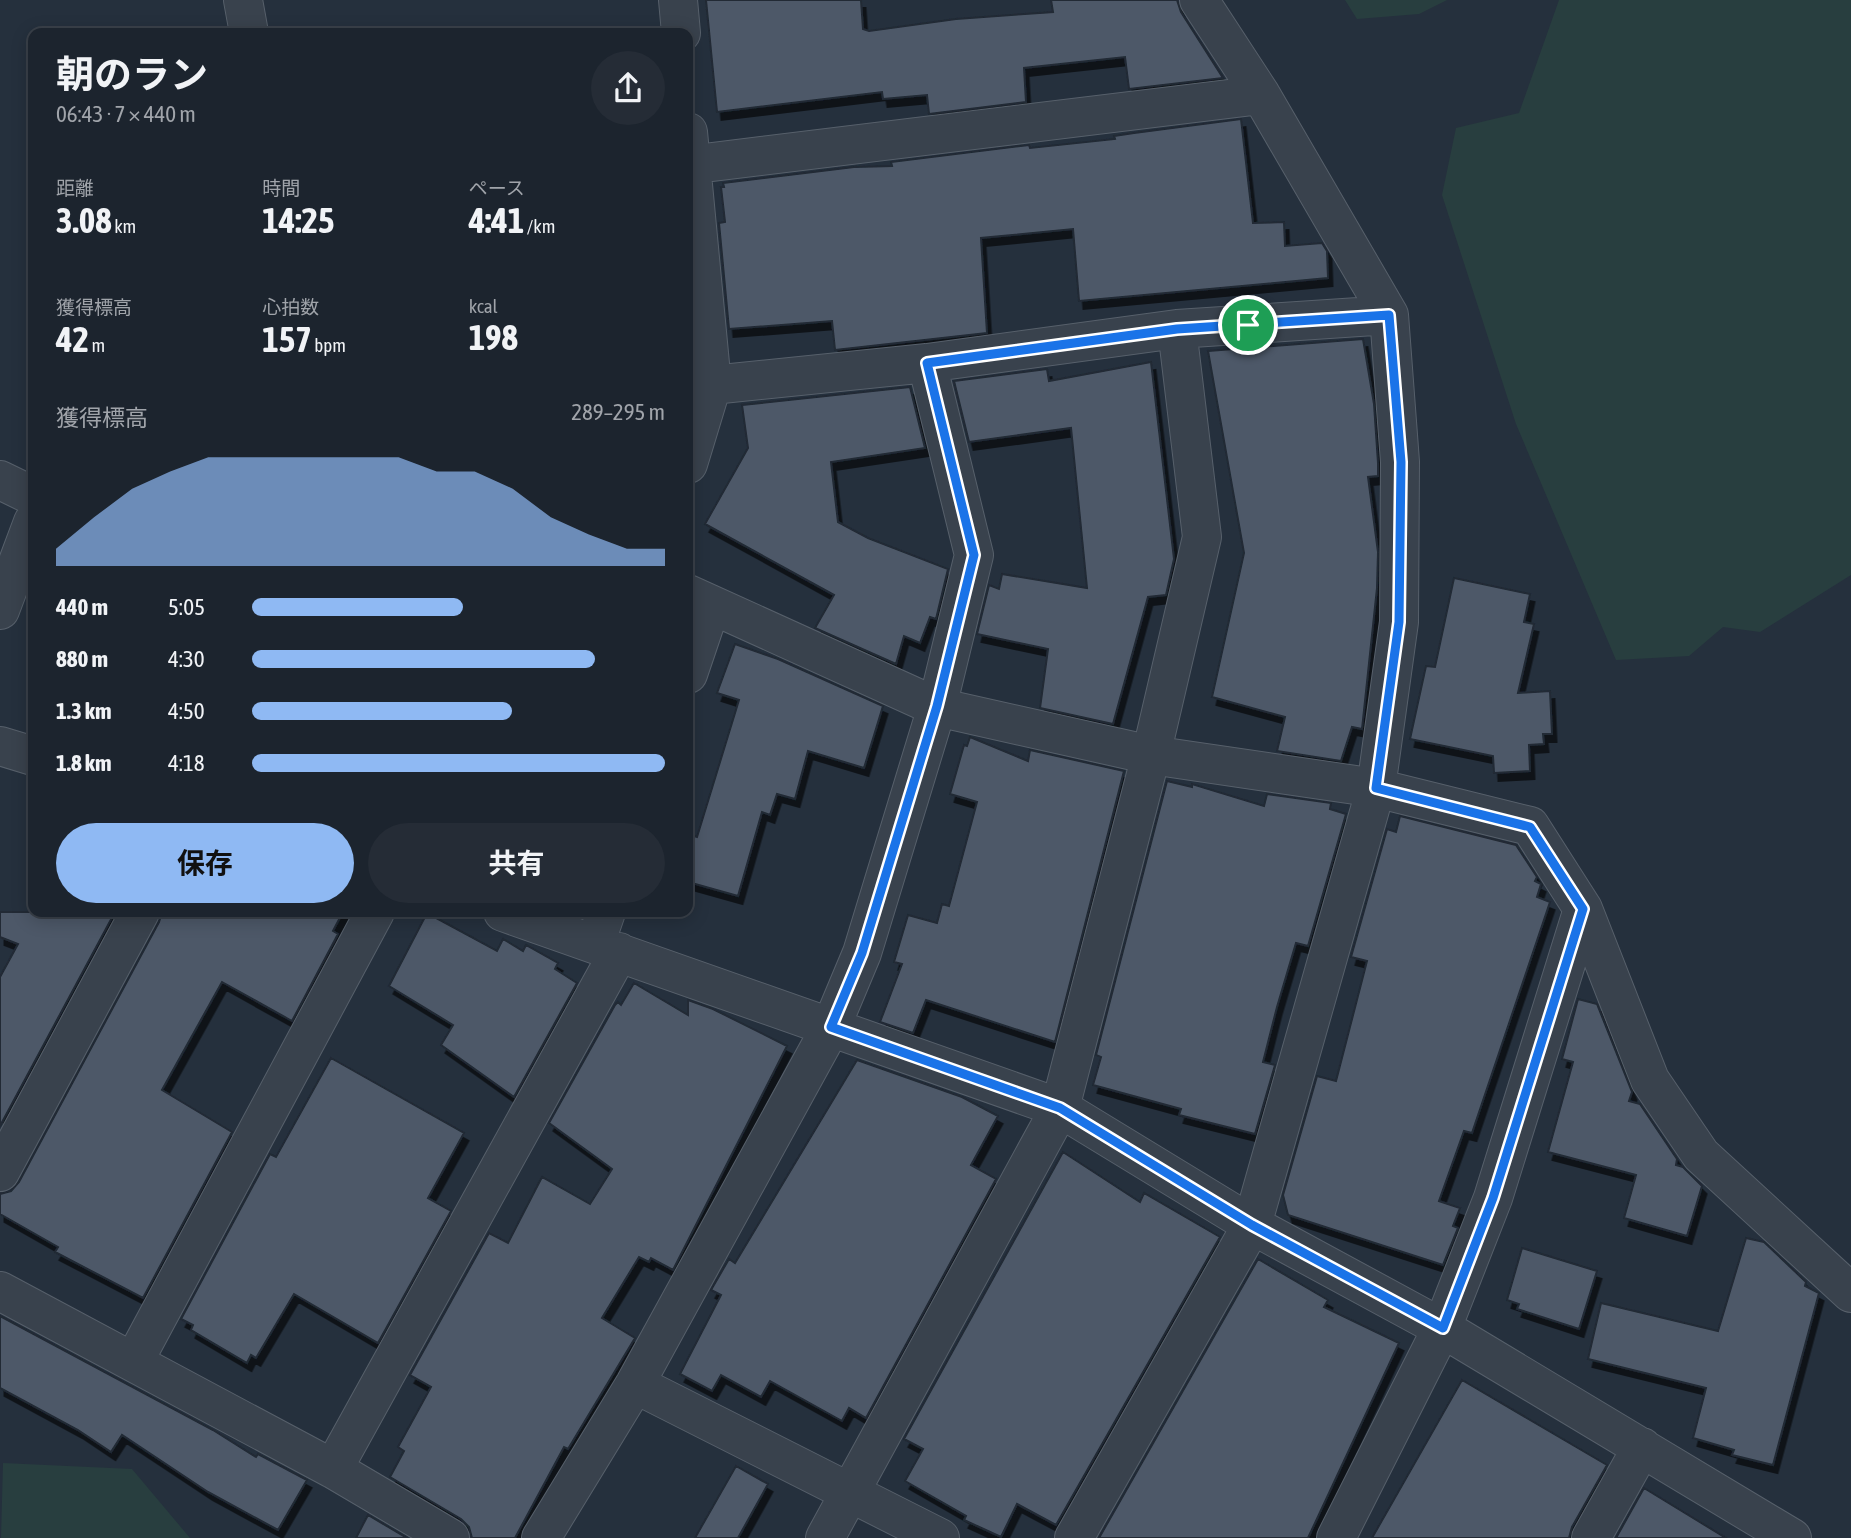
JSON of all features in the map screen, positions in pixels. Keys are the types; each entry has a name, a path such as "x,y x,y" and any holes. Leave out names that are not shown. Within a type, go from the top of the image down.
{"street":[{"path":"243,0 248,28"},
{"path":"678,0 681,28"},
{"path":"1074,1538 1252,1225 1376,788 1399,622 1401,462 1389,315 1261,95 1199,0"},
{"path":"693,154 1261,95"},
{"path":"693,194 712,384 693,447"},
{"path":"712,384 927,363 1177,329 1389,315"},
{"path":"825,1538 1060,1108 1151,755 1202,537 1177,329"},
{"path":"541,1538 635,1384 831,1027 862,953 937,706 974,555 927,363"},
{"path":"0,480 28,494"},
{"path":"0,610 28,535"},
{"path":"693,640 699,600 937,706 1151,755 1376,788 1530,827 1583,909 1650,1080 1701,1155 1851,1293"},
{"path":"0,746 28,755"},
{"path":"1336,1538 1443,1328 1493,1198 1583,909"},
{"path":"0,1172 137,917"},
{"path":"134,1361 372,917"},
{"path":"525,917 607,936 831,1027 1060,1108 1252,1225 1443,1328 1793,1538"},
{"path":"333,1469 607,936"},
{"path":"0,1291 333,1469 450,1538"},
{"path":"635,1384 848,1494 940,1538"},
{"path":"1591,1538 1642,1447"}],"green space":[{"path":"1345,0 1447,0 1419,14 1357,19"},
{"path":"1559,0 1851,0 1851,575 1760,632 1723,627 1689,656 1616,660 1516,424 1442,195 1456,128 1519,113"},
{"path":"3,1463 132,1469 190,1538 1,1538"}],"building":[{"path":"706,0 861,0 863,29 869,31 956,19 1053,12 1051,0 1177,0 1181,12 1223,78 1129,89 1125,57 1024,68 1026,102 929,114 927,95 883,99 882,92 717,112"},
{"path":"1241,119 1253,223 1284,222 1285,246 1322,243 1327,251 1328,278 1079,301 1073,229 981,238 987,333 835,350 832,321 729,329 719,223 725,222 721,187 724,187 723,183 854,167 892,166 891,162 1029,145 1030,148 1115,139 1114,136"},
{"path":"1363,339 1374,404 1378,463 1378,476 1368,477 1378,552 1377,588 1362,729 1352,727 1341,761 1277,751 1285,717 1212,697 1244,553 1208,351"},
{"path":"1151,362 1174,559 1166,595 1148,597 1113,724 1040,708 1048,649 977,634 989,585 999,589 1002,574 1087,588 1071,428 969,442 954,381 1047,369 1049,381"},
{"path":"910,387 925,448 831,462 838,522 868,538 948,569 936,619 930,617 920,643 904,636 896,664 815,628 834,595 705,524 748,448 742,405"},
{"path":"1454,578 1530,594 1524,622 1534,624 1518,693 1550,691 1552,734 1543,734 1544,744 1529,745 1530,771 1494,773 1493,756 1410,739 1426,666 1435,667"},
{"path":"735,644 778,659 883,706 864,768 808,751 795,799 777,794 770,815 762,812 738,896 693,883 693,836 697,837 739,700 717,693"},
{"path":"970,737 1028,761 1030,750 1124,771 1055,1042 926,1000 913,1033 880,1022 902,964 894,962 908,915 937,923 942,904 949,906 977,802 950,794 964,745 967,746"},
{"path":"1167,781 1192,787 1192,784 1264,806 1267,794 1331,803 1330,809 1346,814 1308,946 1296,943 1277,1007 1263,1062 1275,1065 1255,1134 1179,1115 1181,1109 1093,1085 1101,1057 1096,1055"},
{"path":"1400,816 1516,845 1537,877 1535,881 1541,884 1537,897 1550,902 1472,1133 1464,1131 1439,1201 1460,1208 1453,1226 1458,1228 1443,1265 1288,1215 1283,1195 1317,1076 1336,1081 1367,961 1351,957 1387,829 1396,832"},
{"path":"0,912 28,912 28,917 112,917 0,1126 0,977 18,944 0,937"},
{"path":"160,917 340,917 333,931 338,934 292,1021 222,982 162,1090 232,1132 143,1298 55,1252 58,1247 0,1214 0,1194 11,1191 19,1182"},
{"path":"425,917 434,917 497,951 503,939 523,951 526,945 558,963 555,969 577,983 514,1097 441,1045 453,1025 389,986"},
{"path":"634,983 688,1015 688,1000 713,1009 787,1046 673,1270 651,1258 649,1262 639,1257 602,1318 635,1338 568,1449 564,1447 515,1538 472,1538 469,1527 461,1519 390,1477 404,1451 398,1447 431,1387 410,1375 489,1233 508,1243 542,1177 590,1204 612,1169 549,1123 615,1005 618,1002 621,1005"},
{"path":"1578,999 1597,1004 1632,1092 1629,1101 1640,1104 1677,1159 1676,1165 1683,1167 1702,1186 1687,1236 1624,1218 1636,1175 1548,1152 1573,1062 1562,1059"},
{"path":"331,1058 464,1133 428,1198 451,1211 378,1343 294,1294 256,1358 251,1355 247,1363 191,1330 193,1325 181,1319 270,1154 276,1157"},
{"path":"857,1060 962,1097 998,1116 971,1165 996,1179 866,1418 849,1408 842,1421 770,1381 761,1397 721,1375 712,1391 680,1374 721,1295 711,1290 729,1259 735,1263"},
{"path":"1063,1152 1140,1202 1144,1193 1220,1237 1056,1525 1017,1504 1001,1537 964,1520 966,1516 905,1481 923,1449 904,1439"},
{"path":"1746,1238 1764,1242 1806,1282 1805,1286 1819,1293 1773,1465 1732,1455 1734,1450 1693,1438 1706,1388 1588,1359 1601,1303 1718,1331"},
{"path":"1522,1248 1597,1271 1579,1329 1517,1309 1519,1304 1507,1300"},
{"path":"1258,1259 1328,1300 1324,1307 1399,1343 1308,1538 1099,1538"},
{"path":"0,1316 213,1430 256,1457 258,1454 307,1480 278,1530 208,1492 122,1435 111,1452 78,1430 0,1388"},
{"path":"1462,1380 1607,1465 1572,1527 1569,1538 1372,1538"},
{"path":"736,1466 768,1484 738,1538 695,1538"},
{"path":"1644,1488 1726,1538 1616,1538"},
{"path":"368,1515 407,1538 356,1538"}],"route":[{"path":"1389,315 1401,462 1399,622 1376,788 1530,827 1583,909 1493,1198 1443,1328 1252,1225 1060,1108 831,1027 862,953 937,706 974,555 927,363 1177,329 1248,325 1389,315"}]}
